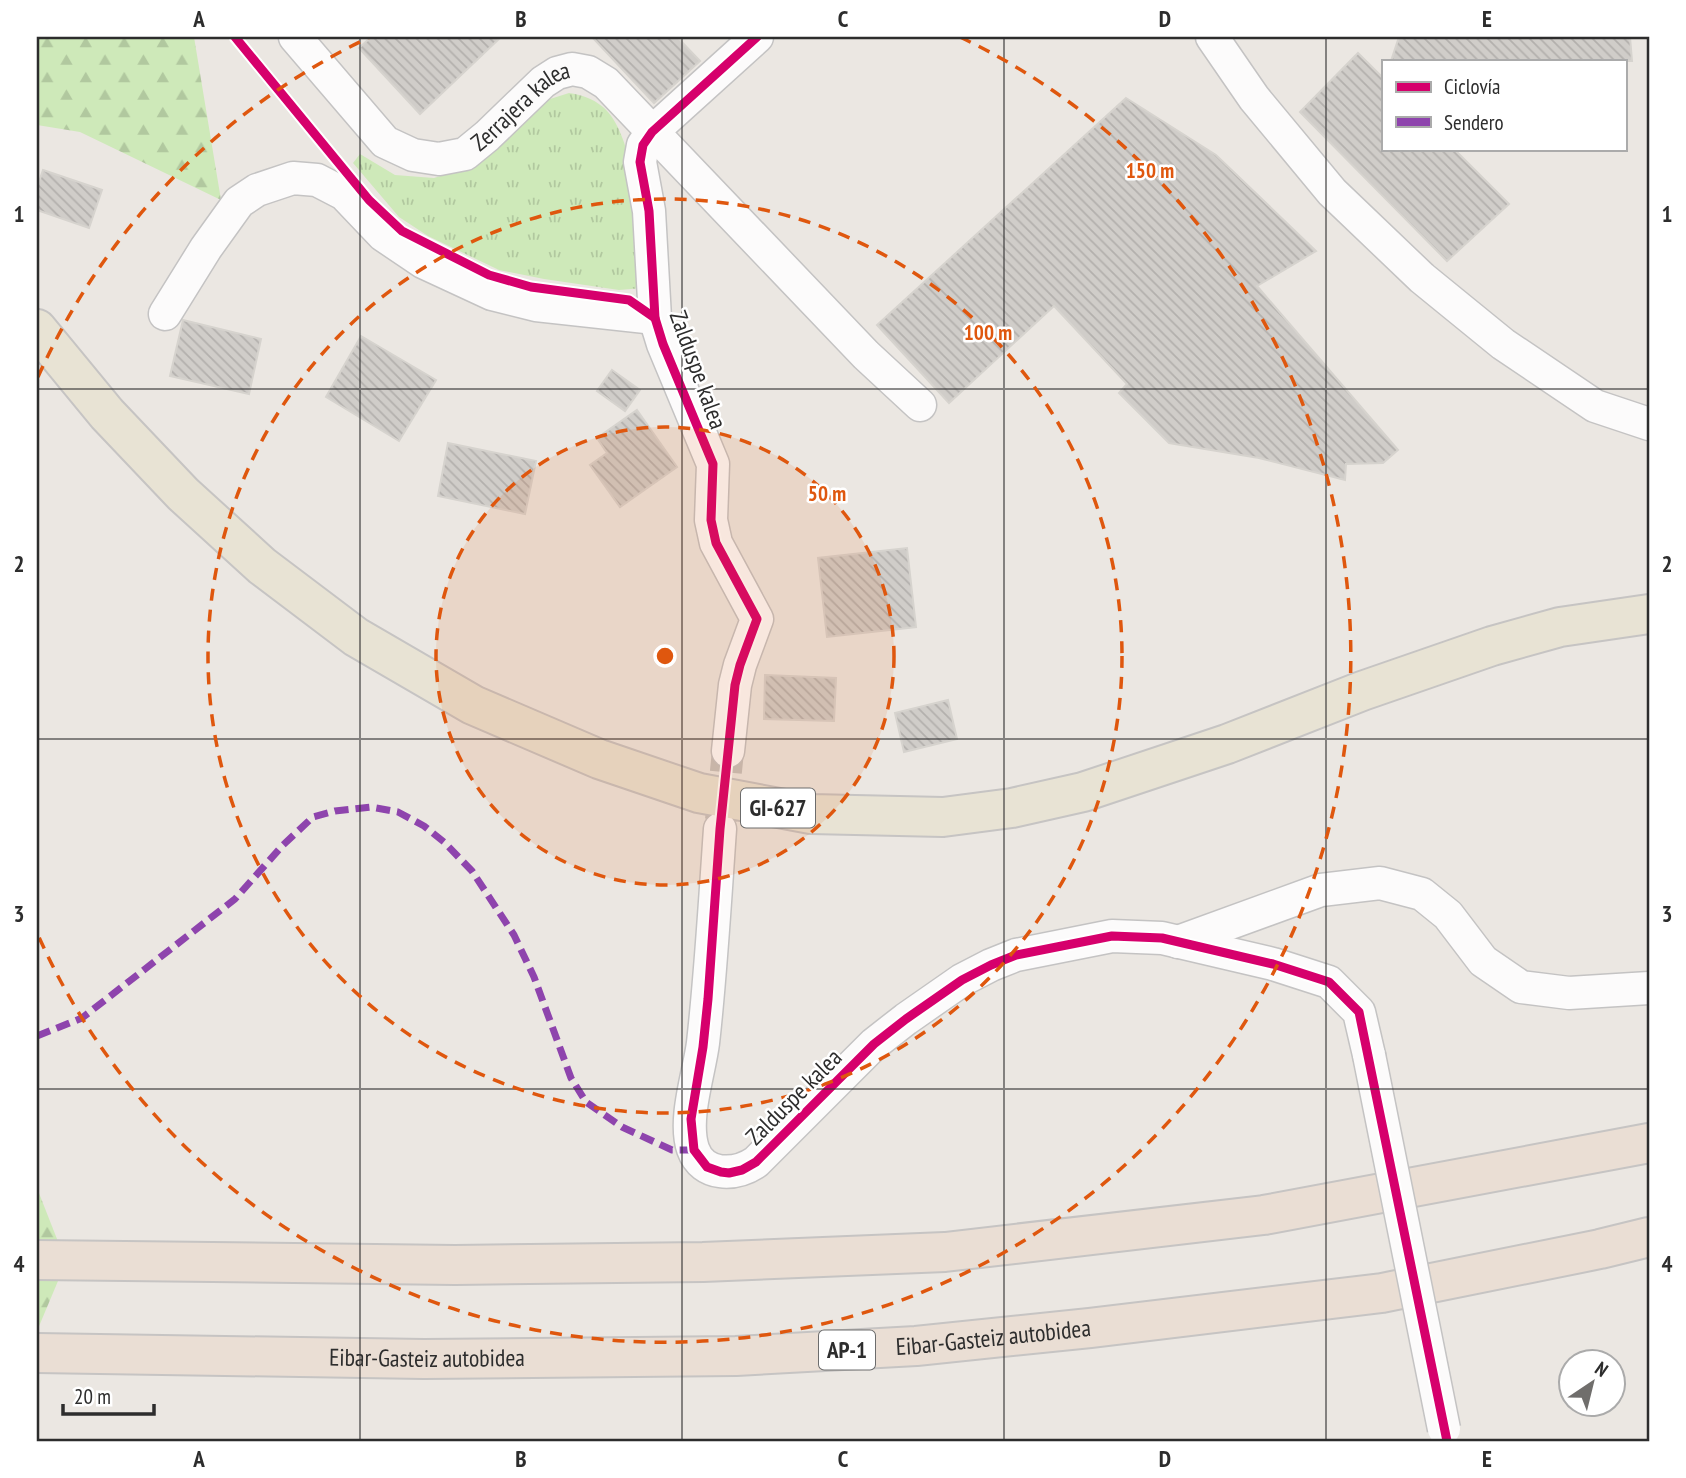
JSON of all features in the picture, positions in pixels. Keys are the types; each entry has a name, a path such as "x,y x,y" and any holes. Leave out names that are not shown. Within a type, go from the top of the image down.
{"highway":[{"path":"37,1260 455,1265 703,1262 945,1252 1264,1214 1649,1143"},
{"name":"Eibar-Gasteiz autobidea","path":"37,1353 424,1359 723,1357 916,1346 1382,1293 1649,1237"}],"main road":[{"name":"GI-627","path":"37,329 107,414 183,494 262,566 356,637 473,705 599,759 699,793 811,814 943,817 1012,808 1083,792 1227,744 1362,691 1492,646 1560,627 1649,614"}],"street":[{"name":"Zerrajera kalea","path":"295,37 385,142 412,155 439,159 465,154 542,82 557,73 572,69 588,72 606,83 652,132"},
{"name":"Zalduspe kalea","path":"728,751 735,685 757,620 716,543 710,520 713,464 663,344 655,318 649,211 640,162 643,145 652,132 757,37"},
{"path":"1212,37 1254,98 1332,192 1422,278 1503,344 1595,406 1649,424"},
{"path":"652,132 866,355 920,405"},
{"name":"Zalduspe kalea","path":"165,314 206,247 239,202 257,190 293,178 317,180 344,194 383,235 423,262 492,294 536,305 655,318"},
{"name":"Zalduspe kalea","path":"720,829 708,999 690,1125 695,1153 707,1167 721,1172 742,1170 756,1162 874,1044 937,996 991,965 1016,955 1112,936 1162,938 1178,942"},
{"path":"1178,942 1321,890 1380,883 1422,894 1448,915 1483,961 1521,987 1570,993 1649,988"},
{"path":"1178,942 1273,964 1329,982 1359,1012 1445,1435"}],"green space":[{"path":"37,37 194,37 221,200 80,132 37,125"},
{"path":"569,93 587,97 603,107 615,122 624,142 635,192 643,288 619,290 499,270 428,236 399,217 353,163 360,154 395,175 434,178 468,167 547,100"},
{"path":"37,1188 66,1262 37,1331"}],"building":[{"path":"371,37 501,37 420,114 359,48"},
{"path":"592,37 677,37 700,61 654,103"},
{"path":"1399,37 1630,37 1632,61 1626,60 1391,60"},
{"path":"1358,53 1382,77 1382,150 1455,150 1509,204 1447,261 1300,112"},
{"path":"1126,98 1216,155 1316,251 1257,286 1398,450 1383,463 1346,464 1345,480 1259,458 1169,443 1119,393 1127,384 1054,306 949,403 877,325"},
{"path":"43,170 102,190 89,228 37,210 37,188"},
{"path":"183,320 261,339 249,394 170,376"},
{"path":"361,336 436,380 399,441 326,397"},
{"path":"612,370 640,390 625,411 597,391"},
{"path":"637,410 677,467 620,507 590,465 607,453 597,438"},
{"path":"448,443 536,461 525,514 438,496"},
{"path":"907,548 916,627 827,637 818,558"},
{"path":"765,675 836,678 834,721 764,719"},
{"path":"948,700 957,739 904,752 895,713"}],"tunnel":[{"path":"721,820 728,751"}],"marked path":[{"path":"37,1036 82,1018 235,899 283,845 313,817 335,811 371,807 398,812 424,826 472,871 514,935 534,977 571,1078 586,1102 622,1127 672,1150 694,1150"}],"cycle path":[{"path":"235,37 369,200 402,231 489,275 531,287 629,300 655,318"},
{"path":"757,37 652,132 643,145 640,162 649,211 655,318 663,344 713,464 711,520 716,543 757,619 735,685 720,829 708,999 691,1119 694,1150 707,1167 721,1172 742,1170 756,1162 874,1044 962,980 1016,955 1112,936 1162,938 1273,964 1329,982 1359,1012 1447,1441"}]}
